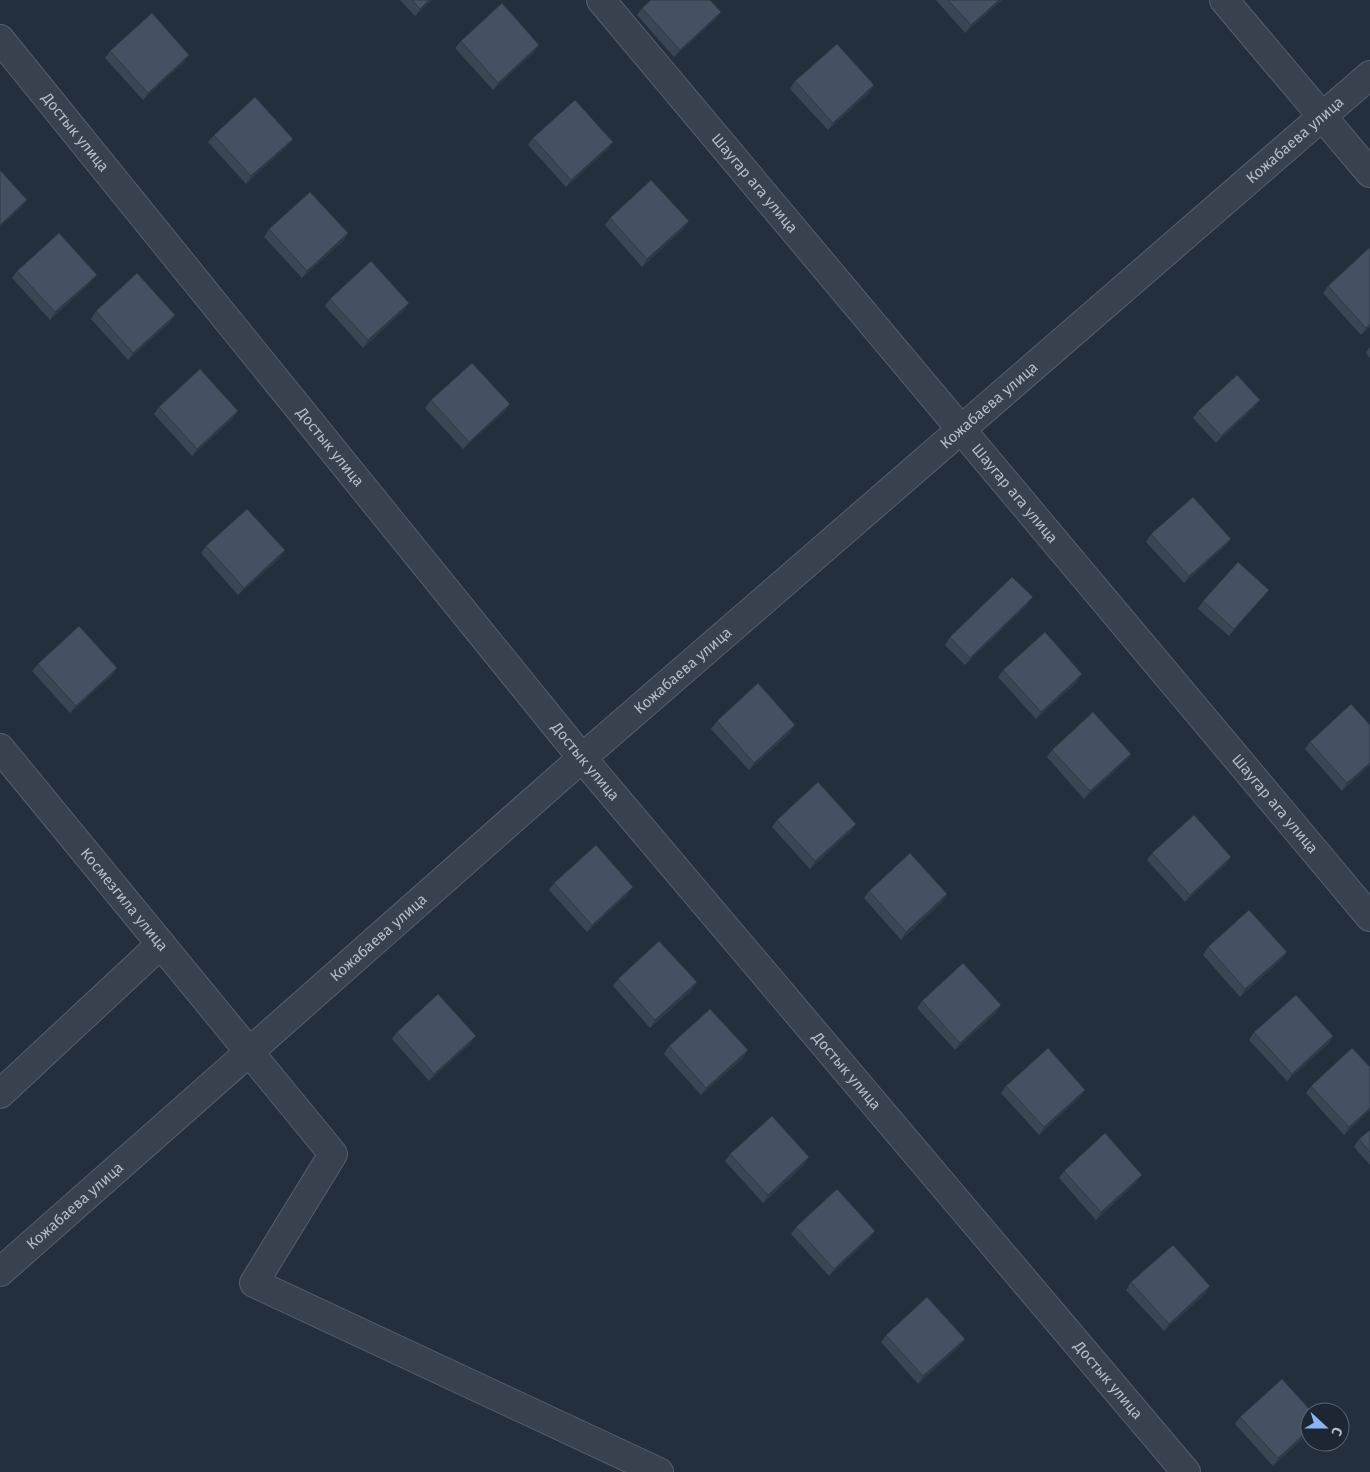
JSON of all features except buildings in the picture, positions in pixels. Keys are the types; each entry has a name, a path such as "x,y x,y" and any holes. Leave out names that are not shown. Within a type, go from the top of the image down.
{"street":[{"name":"Шаугар ага улица","path":"601,0 963,429 1370,917"},
{"path":"1224,0 1370,173"},
{"name":"Достык улица","path":"0,39 582,758 1186,1472"},
{"name":"Кожабаева улица","path":"0,1272 582,758 1370,75"},
{"name":"Космезгила улица","path":"0,748 333,1154 254,1283 659,1472"},
{"path":"0,1094 161,944"}]}
